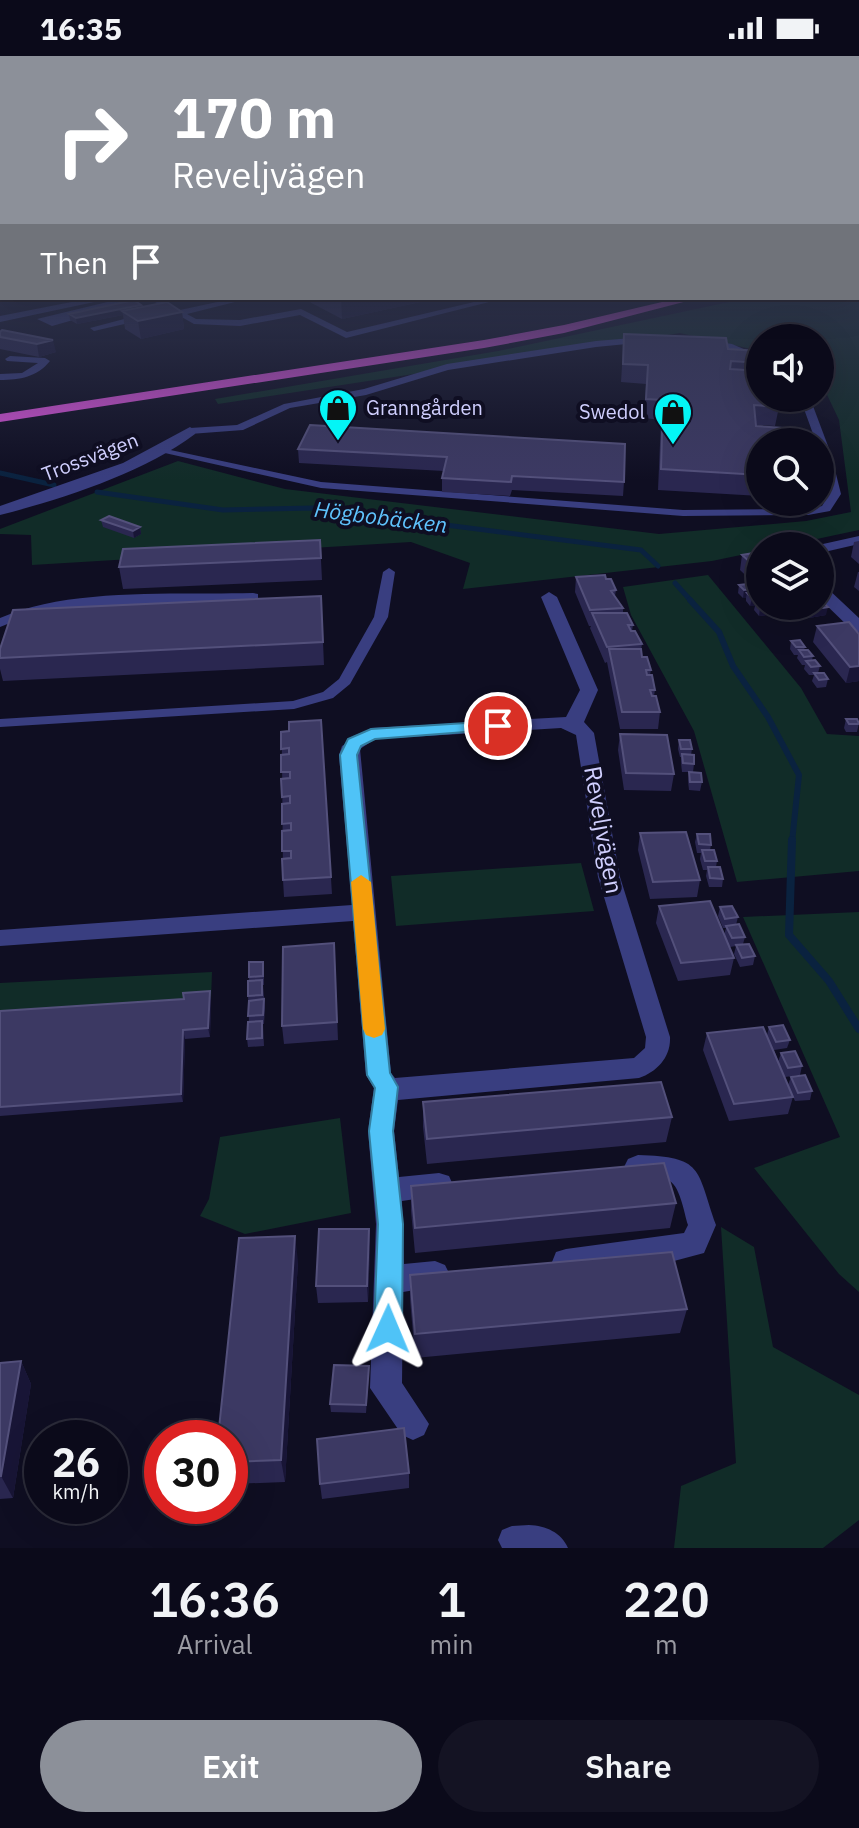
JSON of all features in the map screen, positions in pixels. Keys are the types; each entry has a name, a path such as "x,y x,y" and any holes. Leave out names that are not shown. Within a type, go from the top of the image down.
{"highway":[{"path":"0,418 502,341"}],"street":[{"name":"Trossvägen","path":"0,511 161,451 190,431"},
{"path":"834,545 859,540"},
{"path":"413,1424 386,1388 390,1224 381,1131 387,1087 379,1075 349,755 354,743 371,734 561,722 574,724 576,713 589,690 549,597"},
{"path":"834,603 859,627"},
{"name":"Reveljvägen","path":"387,1087 402,1090 639,1068 658,1049 658,1037 609,877 585,733 574,724"},
{"path":"0,938 364,912"},
{"path":"532,1265 659,1252 694,1244 702,1225 686,1178 674,1168 617,1168"},
{"path":"387,1190 464,1182"},
{"path":"389,1279 468,1271"}],"lane":[{"path":"190,431 239,428 287,406 339,398 447,367 619,341"},
{"path":"646,341 660,341"},
{"path":"693,342 729,346 746,353"},
{"path":"0,369 5,356 45,361 34,372 23,376 0,377"},
{"path":"161,451 321,485 683,513 808,512 826,509 835,494 822,442 810,412"},
{"path":"0,723 294,705 328,695 345,681 381,617 389,572"},
{"path":"0,623 29,610 69,605 253,597"},
{"path":"512,1540 535,1538 550,1543 554,1548"}],"green space":[{"path":"547,341 630,341 218,404 215,399"},
{"path":"714,341 746,341 746,348"},
{"path":"834,341 859,341 859,530 834,535 834,532 746,532 746,554 712,561 463,589 470,563 411,542 32,565 31,535 0,534 0,529 178,461 285,489 659,534 806,521 851,512 839,420 834,409"},
{"path":"708,575 801,688 827,734 859,736 859,871 737,882 694,731 631,615 623,587"},
{"path":"581,863 594,911 396,926 391,876"},
{"path":"859,912 859,1292 839,1274 754,1168 840,1137 743,917"},
{"path":"212,972 211,1000 0,1019 0,983"},
{"path":"340,1118 351,1213 245,1234 200,1216 209,1199 220,1137"},
{"path":"721,1227 754,1247 773,1347 859,1395 859,1520 823,1548 674,1548 681,1486 736,1463"}],"building":[{"path":"19,341 50,341 37,344"},
{"path":"624,341 726,341 728,349 746,350 746,362 731,361 730,369 746,370 746,412 755,412 756,426 784,428 746,428 746,474 661,469 663,400 646,399 648,365 623,364"},
{"path":"310,425 625,444 624,482 512,476 511,482 442,478 447,457 298,449"},
{"path":"109,516 140,527 133,531 101,520"},
{"path":"320,540 321,558 119,567 123,549"},
{"path":"605,575 606,579 611,579 616,590 611,591 623,608 590,610 576,577"},
{"path":"321,596 323,642 0,658 13,610"},
{"path":"592,613 627,613 633,625 628,625 642,644 607,647"},
{"path":"849,622 859,634 859,666 850,667 817,626"},
{"path":"800,640 805,647 796,647 791,641"},
{"path":"609,649 641,649 642,657 647,657 651,670 646,670 647,675 652,675 655,690 650,690 652,696 656,696 660,712 622,712"},
{"path":"799,650 808,650 813,656 804,657"},
{"path":"815,660 820,666 811,667 806,661"},
{"path":"814,673 824,673 828,679 819,680"},
{"path":"846,719 857,719 859,724 849,724"},
{"path":"321,720 331,877 283,880 282,859 291,858 291,851 282,851 282,831 291,830 291,823 282,824 282,804 290,803 290,796 282,797 281,779 290,778 290,772 281,772 281,755 289,754 289,748 281,749 281,732 289,731 289,722"},
{"path":"620,734 667,735 674,774 626,773"},
{"path":"679,740 690,740 692,749 681,749"},
{"path":"682,754 694,755 694,764 683,763"},
{"path":"689,772 701,773 702,782 690,782"},
{"path":"686,832 700,880 653,882 640,833"},
{"path":"697,834 710,834 711,845 699,844"},
{"path":"702,850 714,850 717,861 705,861"},
{"path":"708,867 720,867 723,879 710,878"},
{"path":"710,901 734,958 681,963 659,906"},
{"path":"732,906 738,917 725,919 720,907"},
{"path":"739,924 745,937 732,938 726,926"},
{"path":"334,943 337,1022 282,1026 283,947"},
{"path":"749,944 755,956 742,958 736,945"},
{"path":"249,962 263,962 263,976 249,977"},
{"path":"262,980 262,995 248,996 248,981"},
{"path":"210,991 208,1028 183,1030 181,1094 0,1107 0,1011 184,999 183,993"},
{"path":"264,999 263,1015 248,1016 249,1001"},
{"path":"262,1021 262,1038 247,1039 248,1022"},
{"path":"783,1025 790,1040 776,1042 769,1027"},
{"path":"763,1027 793,1097 734,1104 707,1033"},
{"path":"795,1051 802,1066 788,1068 781,1053"},
{"path":"805,1075 812,1091 798,1093 791,1077"},
{"path":"661,1082 672,1117 427,1139 423,1102"},
{"path":"664,1163 676,1203 415,1228 411,1186"},
{"path":"319,1229 369,1229 367,1286 316,1286"},
{"path":"295,1236 281,1460 248,1461 248,1420 220,1420 239,1238"},
{"path":"672,1252 687,1309 415,1334 410,1275"},
{"path":"21,1361 1,1476 0,1476 0,1363"},
{"path":"334,1365 369,1366 366,1405 330,1404"},
{"path":"404,1428 409,1473 320,1484 317,1439"}],"waterway":[{"name":"Högbobäcken","path":"0,473 54,485"},
{"name":"Högbobäcken","path":"97,492 223,510 314,508 641,550 658,566"},
{"name":"Högbobäcken","path":"675,583 692,602"},
{"name":"Högbobäcken","path":"690,600 719,632 733,666 768,717 799,775 792,842"},
{"name":"Högbobäcken","path":"792,840 789,935 829,981 859,1029"}],"slow traffic":[{"path":"361,882 374,1029"}],"place":[{"name":"Granngården","path":"338,442"},
{"name":"Swedol","path":"673,446"}],"route":[{"path":"388,1329 390,1224 381,1131 387,1087 379,1075 349,755 354,743 371,734 498,726"}]}
